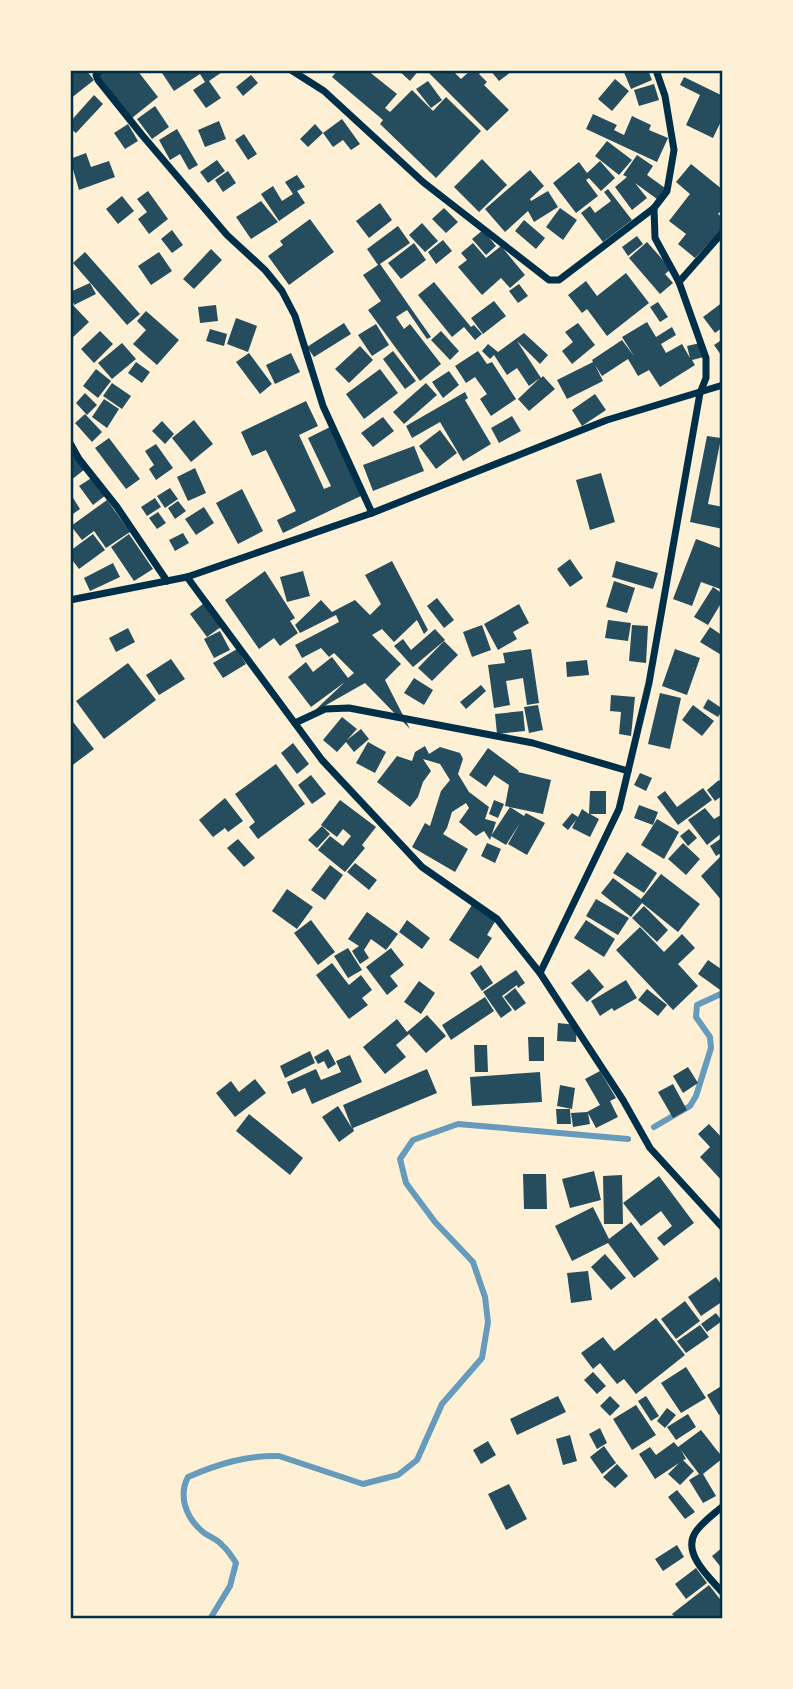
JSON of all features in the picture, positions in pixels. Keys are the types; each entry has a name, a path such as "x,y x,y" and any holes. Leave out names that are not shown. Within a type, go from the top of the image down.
{"street":[{"path":"100,70 96,75 98,80 142,135 227,235 265,270 282,291 295,316 323,406 372,513"},
{"path":"291,70 324,91 423,182 549,281 559,280 654,208 667,191 674,150 666,96 656,70"},
{"path":"540,973 619,809 649,683 700,393 706,378 706,358 679,282 655,238 654,208"},
{"path":"679,282 723,232"},
{"path":"70,600 187,577 372,513 607,420 723,385"},
{"path":"70,443 167,581"},
{"path":"187,577 322,760 422,867 497,919 540,973 623,1100 649,1148 723,1228"},
{"path":"295,723 325,709 349,708 533,743 628,771"},
{"path":"723,1506 694,1534 691,1548 698,1564 723,1593"}],"building":[{"path":"70,70 86,70 94,80 70,99"},
{"path":"105,70 137,70 158,97 132,118 98,75"},
{"path":"160,70 225,70 209,81 221,98 206,108 193,90 205,82 200,74 174,91"},
{"path":"338,70 367,70 397,94 385,108 390,112 412,90 433,111 446,97 481,131 436,178 380,124 383,120 332,77"},
{"path":"398,70 419,70 410,81"},
{"path":"426,70 452,70 461,79 471,70 483,70 479,74 487,82 484,85 509,110 487,131"},
{"path":"490,70 510,70 511,72 499,81"},
{"path":"623,70 648,70 652,80 631,89"},
{"path":"251,75 258,83 243,96 236,87"},
{"path":"684,77 723,96 723,117 713,138 686,125 700,95 680,85"},
{"path":"615,79 629,91 612,111 598,99"},
{"path":"428,81 442,100 431,108 416,89"},
{"path":"654,84 659,100 639,106 634,90"},
{"path":"94,95 103,104 76,133 70,128 70,122"},
{"path":"155,106 169,127 152,139 137,119"},
{"path":"593,114 617,125 614,130 624,135 632,116 651,125 649,130 668,138 657,162 586,129"},
{"path":"342,119 360,144 351,150 343,140 333,147 323,133"},
{"path":"219,121 226,139 205,147 198,130"},
{"path":"128,124 138,141 125,149 114,133"},
{"path":"315,124 323,133 308,147 300,139"},
{"path":"177,129 198,165 189,170 180,154 170,160 159,140"},
{"path":"244,134 257,154 248,160 235,140"},
{"path":"607,141 632,160 619,175 595,156"},
{"path":"86,153 91,167 109,161 115,177 79,190 70,159"},
{"path":"637,155 653,166 647,175 665,188 657,199 635,183 647,198 632,210 615,187 627,177 623,175"},
{"path":"482,159 507,185 479,212 454,187"},
{"path":"217,160 225,171 208,183 200,172"},
{"path":"600,161 615,178 601,191 589,178 586,180 598,196 576,213 553,183 579,162 587,173"},
{"path":"691,164 723,190 723,208 718,214 723,218 723,228 695,258 678,244 686,234 669,221 690,194 676,182"},
{"path":"530,170 544,186 531,201 548,191 558,207 534,222 528,211 505,232 485,209"},
{"path":"228,171 236,183 223,192 215,180"},
{"path":"297,175 305,187 297,191 305,203 279,221 261,194 273,186 282,201 293,194 285,182"},
{"path":"608,189 632,220 603,242 581,213 590,206 595,213 611,201 604,192"},
{"path":"148,191 168,219 149,234 138,219 147,212 137,199"},
{"path":"122,196 134,211 118,224 106,209"},
{"path":"261,201 278,222 251,239 236,217"},
{"path":"380,203 392,220 369,238 356,221"},
{"path":"444,208 458,222 446,233 432,219"},
{"path":"560,208 577,220 563,240 546,227"},
{"path":"310,219 334,252 289,285 268,256 283,245 280,241"},
{"path":"524,220 545,238 536,249 515,231"},
{"path":"422,223 438,241 425,252 409,235"},
{"path":"398,226 410,243 380,264 431,337 427,339 407,310 396,317 404,329 410,324 441,364 420,381 368,310 381,301 363,275 378,265 367,249"},
{"path":"172,230 183,245 172,253 161,239"},
{"path":"483,230 496,246 486,255 472,239"},
{"path":"637,236 643,244 628,256 622,247"},
{"path":"443,240 452,251 436,264 428,252"},
{"path":"647,242 671,269 665,274 673,283 660,294 629,258"},
{"path":"414,243 426,260 401,279 388,263"},
{"path":"473,243 486,258 501,246 525,275 510,288 501,278 482,295 458,267 467,260 461,253"},
{"path":"211,249 222,260 194,289 183,279"},
{"path":"85,252 140,314 127,325 73,263"},
{"path":"159,252 172,271 151,285 138,266"},
{"path":"626,273 649,303 607,336 587,309 582,313 568,295 586,281 597,296"},
{"path":"434,282 471,327 474,325 482,334 475,340 464,327 452,337 418,295"},
{"path":"90,283 96,294 74,305 70,292"},
{"path":"519,284 528,296 518,303 509,291"},
{"path":"494,301 506,316 483,334 471,318"},
{"path":"70,302 89,322 70,340"},
{"path":"658,302 668,317 660,322 650,307"},
{"path":"723,302 723,327 715,333 703,317"},
{"path":"216,305 218,321 200,323 198,307"},
{"path":"146,311 179,340 157,365 133,344 146,330 137,321"},
{"path":"236,318 257,326 248,352 227,344"},
{"path":"647,322 656,337 672,327 676,335 661,344 666,353 682,344 690,358 687,346 700,343 704,357 692,360 695,365 660,387 649,370 638,376 628,359 602,376 595,365 603,381 567,399 557,380 593,362 592,360 622,340 634,356 622,337"},
{"path":"344,323 351,334 314,357 307,347"},
{"path":"578,323 595,345 572,364 562,351 573,342 565,332"},
{"path":"376,324 389,345 372,356 358,335"},
{"path":"210,329 227,334 224,346 206,341"},
{"path":"100,331 113,344 94,363 81,349"},
{"path":"441,331 459,351 450,360 431,340"},
{"path":"524,333 548,355 540,364 517,341 541,378 543,376 555,389 529,411 518,399 540,378 529,386 517,368 507,375 494,355 490,359 482,351 488,344 498,352"},
{"path":"723,339 723,358 714,345"},
{"path":"122,343 136,359 112,379 98,363"},
{"path":"360,346 373,360 349,383 335,369"},
{"path":"393,351 416,381 405,389 383,359"},
{"path":"478,351 487,364 492,362 516,399 491,416 480,399 487,394 475,377 466,383 455,366"},
{"path":"249,353 272,384 260,394 236,362"},
{"path":"291,353 300,372 275,384 266,365"},
{"path":"136,362 150,372 142,383 128,373"},
{"path":"96,369 111,381 98,398 83,386"},
{"path":"380,369 398,393 364,419 346,394"},
{"path":"449,371 459,385 443,398 432,382"},
{"path":"112,383 131,396 122,409 103,396"},
{"path":"426,383 437,395 404,424 393,412"},
{"path":"465,392 468,398 465,400 491,444 463,461 440,422 412,438 406,426"},
{"path":"85,393 97,405 87,415 76,403"},
{"path":"595,394 606,410 582,426 572,410"},
{"path":"104,399 119,409 107,428 92,417"},
{"path":"306,401 318,426 299,435 324,489 331,486 308,438 332,426 365,494 283,533 277,520 296,511 266,450 252,456 241,432"},
{"path":"85,414 102,432 92,442 75,423"},
{"path":"512,416 521,431 499,443 491,428"},
{"path":"383,417 394,431 373,447 361,433"},
{"path":"194,420 213,444 191,462 172,438"},
{"path":"162,421 174,434 165,444 152,431"},
{"path":"440,430 457,453 436,469 419,446"},
{"path":"707,436 721,438 708,504 723,507 723,529 690,522"},
{"path":"109,438 140,479 126,489 95,448"},
{"path":"156,444 173,468 156,480 149,469 154,465 145,451"},
{"path":"414,446 424,471 373,491 363,465"},
{"path":"75,455 85,469 70,481 70,459"},
{"path":"195,468 206,493 188,501 177,477"},
{"path":"601,473 615,522 590,530 576,480"},
{"path":"93,477 106,495 93,505 79,486"},
{"path":"170,488 178,499 165,508 157,496"},
{"path":"242,489 263,531 238,544 216,503"},
{"path":"70,493 80,509 70,516"},
{"path":"155,498 161,507 147,516 141,507"},
{"path":"107,500 130,532 106,548 94,531 82,540 71,526"},
{"path":"178,501 186,511 175,519 168,508"},
{"path":"204,507 214,523 196,535 185,519"},
{"path":"158,512 166,523 157,529 149,518"},
{"path":"183,533 189,543 175,551 169,540"},
{"path":"93,534 105,550 79,569 70,557 70,551"},
{"path":"129,534 153,569 134,581 111,547"},
{"path":"696,539 723,549 723,590 701,582 692,606 673,599"},
{"path":"570,559 583,578 570,587 557,569"},
{"path":"392,561 428,630 424,634 417,620 394,642 382,629 372,635 401,664 385,680 410,729 365,683 312,713 345,682 311,707 288,677 306,662 313,672 332,657 348,678 354,673 334,653 329,657 321,648 302,658 295,645 339,622 336,615 300,633 295,625 321,600 332,612 355,600 370,615 381,604 365,575"},
{"path":"616,561 658,573 653,589 612,577"},
{"path":"113,563 120,577 90,591 84,578"},
{"path":"265,571 295,618 290,621 298,633 280,646 274,638 259,649 225,600"},
{"path":"303,571 310,596 287,602 280,577"},
{"path":"614,581 635,588 627,613 606,607"},
{"path":"713,587 723,594 723,600 708,625 694,617"},
{"path":"437,598 454,620 444,628 427,606"},
{"path":"208,600 225,624 207,637 190,614"},
{"path":"519,604 529,623 513,632 517,639 498,650 484,624"},
{"path":"608,620 631,623 628,641 605,638"},
{"path":"482,625 491,650 472,657 463,632"},
{"path":"632,625 648,626 646,663 629,661"},
{"path":"710,627 723,636 723,656 700,642"},
{"path":"128,628 135,642 116,652 109,638"},
{"path":"435,629 445,640 413,667 394,646 403,639 411,650"},
{"path":"220,631 230,650 214,658 204,639"},
{"path":"444,641 458,655 432,681 418,668"},
{"path":"237,649 246,664 223,678 213,663"},
{"path":"531,649 539,703 527,705 523,678 506,681 510,705 494,708 488,665 505,663 503,653"},
{"path":"675,649 700,658 687,695 662,686"},
{"path":"171,659 185,679 159,695 146,675"},
{"path":"587,660 589,675 567,677 566,662"},
{"path":"128,663 156,700 104,739 76,701"},
{"path":"414,678 433,690 424,705 404,693"},
{"path":"481,685 486,691 466,709 460,702"},
{"path":"660,693 681,698 670,749 648,744"},
{"path":"611,695 635,697 631,736 619,734 621,712 610,711"},
{"path":"708,699 723,709 718,717 703,708"},
{"path":"538,705 543,730 529,733 524,707"},
{"path":"693,705 714,721 702,736 682,720"},
{"path":"523,711 525,731 497,734 495,714"},
{"path":"342,717 357,729 347,740 361,729 369,739 354,752 346,742 337,752 323,740"},
{"path":"70,718 94,749 70,767"},
{"path":"368,742 386,752 375,773 356,763"},
{"path":"293,743 309,764 297,774 281,753"},
{"path":"425,746 429,754 440,747 460,753 463,759 458,774 469,792 489,807 485,819 496,822 490,840 484,831 476,836 459,822 469,808 466,803 452,812 443,834 468,849 455,872 412,847 425,823 430,826 441,791 450,780 440,764 423,759 431,771 410,807 377,782 397,756 412,761 415,752"},
{"path":"488,748 518,772 551,780 543,814 505,806 509,785 494,775 486,787 469,775"},
{"path":"276,764 305,804 258,839 249,827 255,822 235,794"},
{"path":"640,773 652,778 646,791 634,785"},
{"path":"311,775 326,794 312,804 298,785"},
{"path":"719,780 723,786 723,795 715,801 707,790"},
{"path":"703,788 712,800 678,825 657,797 665,791 677,807"},
{"path":"590,791 606,791 606,814 590,814 599,819 590,837 572,828 576,820 568,830 562,825 572,813 578,817 582,809 589,814"},
{"path":"225,798 243,821 228,832 225,828 213,837 199,820"},
{"path":"340,800 376,827 362,845 365,848 345,872 318,850 330,836 343,846 351,836 343,829 337,837 321,825"},
{"path":"494,800 504,804 498,818 489,814"},
{"path":"639,805 658,812 653,825 634,818"},
{"path":"510,807 524,816 526,813 545,823 527,855 508,844 520,823 506,845 491,836"},
{"path":"705,808 714,819 721,815 723,817 723,832 707,845 688,820"},
{"path":"657,819 679,832 664,859 641,845"},
{"path":"322,826 330,834 317,848 308,840"},
{"path":"689,829 697,838 688,846 680,836"},
{"path":"723,837 723,852 716,856 710,846"},
{"path":"238,839 255,858 244,867 227,848"},
{"path":"487,843 501,849 495,863 481,856"},
{"path":"683,843 700,859 686,875 668,859"},
{"path":"627,852 657,873 644,893 613,873"},
{"path":"720,857 723,860 723,902 701,876"},
{"path":"355,863 377,880 369,890 347,872"},
{"path":"330,865 343,875 325,900 311,890"},
{"path":"661,874 700,904 678,932 642,903 631,917 601,893 613,878 641,899"},
{"path":"287,889 313,907 297,929 272,911"},
{"path":"596,899 629,918 618,935 586,916"},
{"path":"472,905 496,920 487,935 492,938 478,959 449,940"},
{"path":"644,906 668,930 657,942 632,918"},
{"path":"367,912 398,934 386,950 371,939 364,950 369,958 360,964 352,951 359,946 348,939"},
{"path":"311,920 335,952 318,965 294,933"},
{"path":"407,920 430,938 422,949 399,932"},
{"path":"586,920 615,939 604,957 574,938"},
{"path":"640,927 664,952 682,934 695,948 678,964 698,986 673,1010 616,950"},
{"path":"348,948 362,970 348,978 334,956"},
{"path":"391,948 404,965 390,976 398,986 387,995 366,967"},
{"path":"708,960 721,969 723,967 723,992 698,974"},
{"path":"332,963 349,985 361,975 372,990 362,998 368,1005 349,1019 316,975"},
{"path":"481,965 493,983 482,991 470,973"},
{"path":"589,969 604,987 587,1002 571,983"},
{"path":"516,970 525,983 518,988 517,985 502,996 512,1010 501,1018 483,992"},
{"path":"626,980 637,998 600,1016 591,1001"},
{"path":"419,981 435,993 421,1014 404,1002"},
{"path":"515,988 526,1003 515,1011 504,997"},
{"path":"647,989 667,1005 658,1016 638,1000"},
{"path":"485,997 494,1011 451,1040 442,1025"},
{"path":"427,1015 446,1036 426,1053 409,1034 396,1045 406,1057 385,1074 363,1047 397,1019 407,1032"},
{"path":"558,1023 577,1025 576,1042 557,1041"},
{"path":"528,1037 544,1037 544,1061 529,1061"},
{"path":"474,1045 487,1045 488,1072 475,1072"},
{"path":"328,1049 336,1064 328,1069 324,1061 318,1064 314,1057"},
{"path":"310,1051 315,1063 285,1078 280,1066"},
{"path":"350,1055 362,1082 312,1104 305,1088 292,1094 287,1082 316,1069 321,1080 341,1072 336,1061"},
{"path":"688,1067 698,1083 683,1093 673,1076"},
{"path":"427,1069 437,1093 353,1128 354,1131 339,1142 322,1117 338,1106 352,1128 343,1105"},
{"path":"600,1071 616,1098 610,1101 618,1117 596,1128 588,1113 590,1124 573,1127 571,1113 587,1112 600,1105 585,1079"},
{"path":"540,1072 542,1102 472,1106 470,1077"},
{"path":"255,1079 266,1093 235,1117 216,1093 231,1081 239,1092"},
{"path":"673,1084 687,1110 673,1118 658,1092"},
{"path":"560,1085 575,1088 572,1109 557,1106"},
{"path":"556,1109 570,1109 571,1124 557,1124"},
{"path":"249,1114 303,1158 290,1175 236,1131"},
{"path":"709,1124 723,1139 723,1182 700,1157 710,1147 698,1134"},
{"path":"594,1171 601,1200 570,1208 562,1179"},
{"path":"523,1174 546,1174 547,1209 524,1209"},
{"path":"622,1175 623,1224 604,1224 603,1176"},
{"path":"659,1176 694,1223 664,1246 657,1238 672,1226 661,1211 641,1226 623,1203"},
{"path":"593,1207 609,1239 631,1222 659,1259 634,1278 608,1243 572,1261 555,1226"},
{"path":"605,1254 626,1278 611,1290 591,1267"},
{"path":"588,1271 592,1300 571,1303 567,1273"},
{"path":"716,1277 723,1287 723,1301 701,1316 688,1297"},
{"path":"685,1301 700,1321 676,1339 661,1319"},
{"path":"716,1313 722,1321 707,1332 701,1324"},
{"path":"656,1318 685,1355 636,1394 624,1379 617,1384 600,1363 593,1369 581,1353 603,1337 614,1351"},
{"path":"700,1325 709,1337 686,1353 677,1341"},
{"path":"686,1367 706,1398 681,1413 661,1383"},
{"path":"593,1372 606,1386 597,1394 584,1380"},
{"path":"723,1385 723,1413 719,1415 707,1395"},
{"path":"558,1396 566,1412 517,1435 510,1419"},
{"path":"610,1396 620,1406 610,1416 600,1406"},
{"path":"646,1396 659,1416 651,1421 638,1401"},
{"path":"636,1405 656,1435 632,1450 613,1419"},
{"path":"667,1408 676,1415 665,1428 657,1421"},
{"path":"688,1414 696,1427 676,1440 667,1427"},
{"path":"600,1428 607,1443 597,1449 589,1434"},
{"path":"701,1430 723,1458 703,1474 716,1496 703,1503 689,1480 699,1474 681,1450 686,1459 683,1460 694,1471 680,1485 668,1474 679,1463 655,1479 639,1454 650,1447 656,1455 674,1442 678,1447"},
{"path":"570,1435 577,1461 563,1465 556,1439"},
{"path":"488,1441 496,1455 481,1464 473,1450"},
{"path":"604,1446 616,1463 602,1474 590,1457"},
{"path":"617,1464 628,1476 615,1488 603,1477"},
{"path":"509,1484 527,1519 506,1530 488,1494"},
{"path":"677,1490 695,1512 685,1519 668,1497"},
{"path":"677,1545 684,1557 663,1571 655,1559"},
{"path":"723,1547 723,1570 712,1556"},
{"path":"696,1568 707,1583 686,1599 675,1584"},
{"path":"709,1585 723,1603 723,1619 676,1619 672,1614"}],"waterway":[{"path":"654,1127 690,1106 696,1096 711,1048 710,1037 696,1017 697,1005 723,993"},
{"path":"210,1619 230,1586 236,1563 218,1541 197,1526 188,1513 184,1499 188,1477 233,1461 267,1456 279,1456 363,1484 398,1475 417,1460 442,1404 482,1358 488,1322 485,1297 473,1262 435,1222 406,1183 400,1159 413,1140 458,1124 628,1139"}]}
